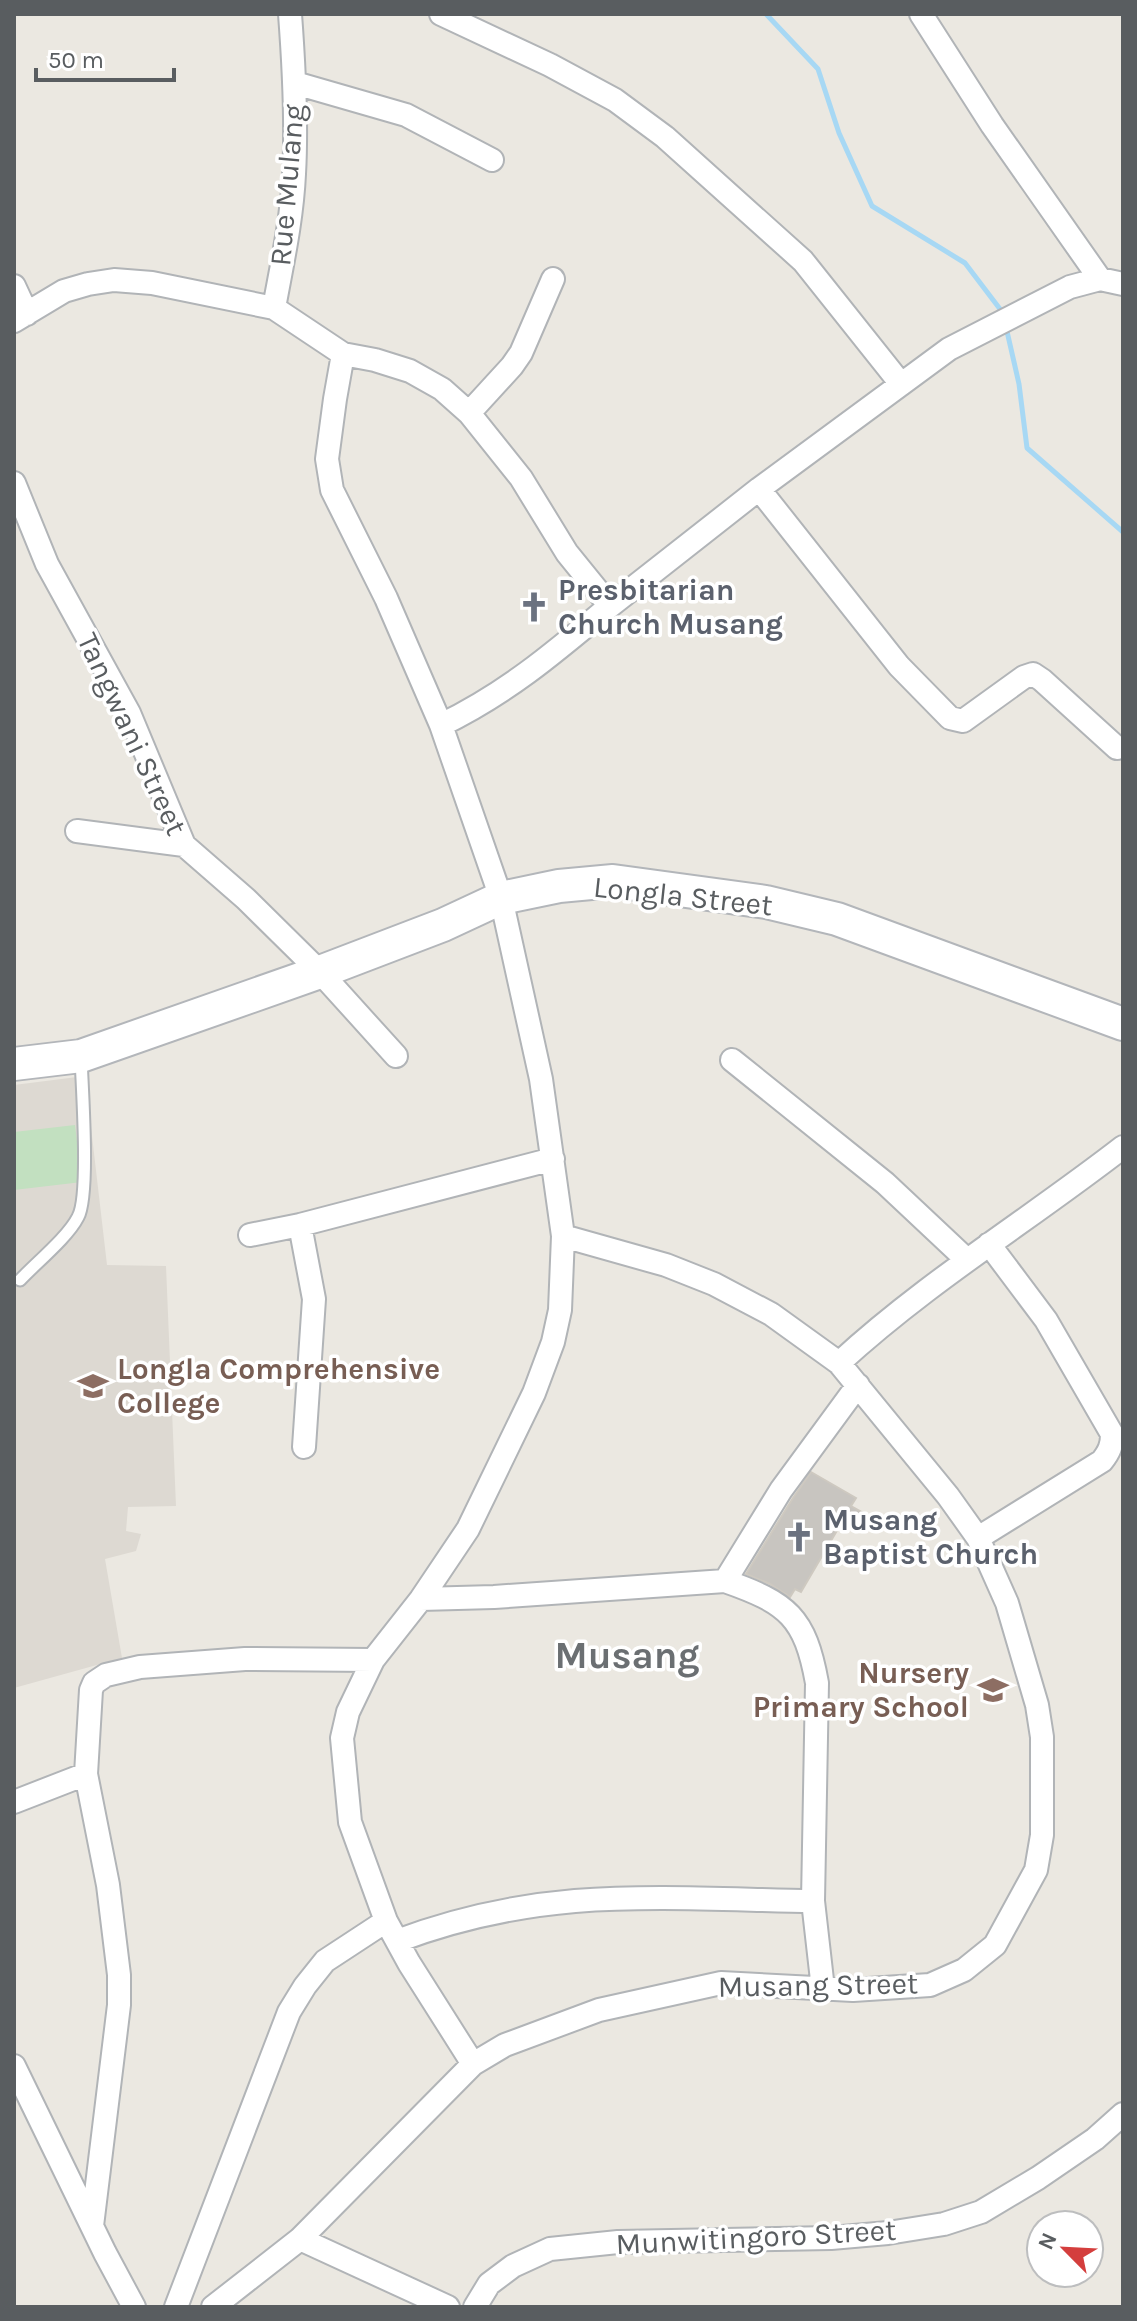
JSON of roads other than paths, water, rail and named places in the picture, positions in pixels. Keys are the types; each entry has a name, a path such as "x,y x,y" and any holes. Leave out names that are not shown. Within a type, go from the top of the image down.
{"main road":[{"name":"Longla Street","path":"14,1064 81,1056 320,972 443,925 501,898 559,886 613,881 766,902 837,919 1123,1024"}],"street":[{"name":"Rue Mulang","path":"274,308 294,175 295,83 290,14"},
{"path":"441,14 550,65 615,100 665,137 803,261 901,384"},
{"path":"921,14 992,125 1100,279"},
{"path":"295,83 406,115 492,160"},
{"path":"469,413 521,353 553,279"},
{"path":"441,725 474,709 530,672 759,489 949,349 1070,287 1100,279 1123,284"},
{"path":"14,286 20,318 64,291 114,280 152,283 238,299 274,308 343,354 410,371 442,389 469,413 521,478 567,553 610,606"},
{"path":"343,354 327,459 332,490 386,598 441,725 501,898 541,1079 563,1236 560,1310 553,1342 534,1393 468,1529 421,1599 373,1660 348,1712 342,1738 350,1822 386,1921 473,2064"},
{"name":"Tangwani Street","path":"14,483 47,564 129,713 184,845 246,899 320,972 396,1056"},
{"path":"759,489 899,666 950,718 963,721 1024,677 1033,674 1117,748"},
{"path":"77,831 184,845"},
{"path":"732,1060 885,1183 967,1260"},
{"path":"839,1363 967,1260 1123,1147"},
{"path":"250,1235 300,1225 553,1159"},
{"path":"300,1225 314,1299 304,1447"},
{"name":"Musang Street","path":"213,2307 300,2239 473,2064 505,2045 599,2010 721,1983 853,1990 930,1985 964,1970 995,1945 1036,1870 1042,1835 1042,1737 1037,1705 1007,1603 978,1538 948,1496 839,1363 771,1314 714,1284 666,1265 563,1236"},
{"path":"978,1538 1102,1461 1110,1451 1112,1442 1112,1434 1046,1320 989,1244"},
{"path":"725,1581 781,1490 858,1385"},
{"path":"421,1599 725,1581 747,1588 788,1611 802,1628 812,1655 817,1683 813,1901 823,1989"},
{"path":"92,2226 119,2005 119,1975 108,1885 86,1774 94,1683 106,1675 140,1667 245,1659 373,1660"},
{"path":"14,1802 86,1774"},
{"path":"397,1941 437,1926 574,1901 813,1901"},
{"path":"176,2307 289,2012 325,1961 386,1921"},
{"path":"14,2066 134,2307"},
{"name":"Munwitingoro Street","path":"475,2307 489,2284 513,2266 550,2249 647,2241 831,2238 944,2224 981,2212 1038,2178 1095,2139 1123,2114"},
{"path":"300,2239 448,2307"}],"lane":[{"path":"20,1280 75,1224 82,1209 81,1056"}],"waterway":[{"path":"766,14 818,69 839,133 872,206 965,263 1003,313"},
{"path":"1006,327 1019,384 1027,448 1123,532"}],"place":[{"name":"Presbitarian Church Musang","path":"534,607"},
{"name":"Longla Comprehensive College","path":"93,1386"},
{"name":"Musang Baptist Church","path":"799,1537"},
{"name":"Nursery Primary School","path":"993,1690"}],"district":[{"name":"Musang","path":"627,1655"}]}
